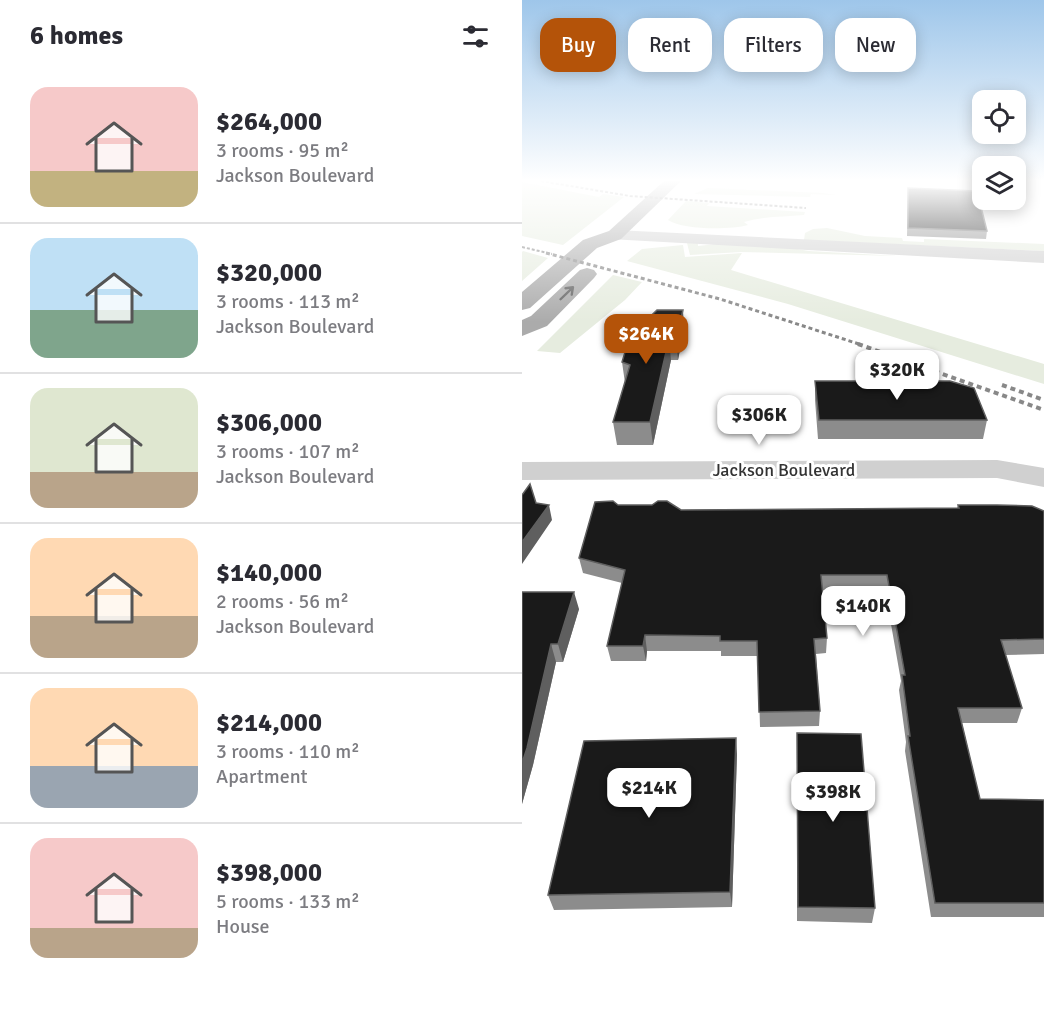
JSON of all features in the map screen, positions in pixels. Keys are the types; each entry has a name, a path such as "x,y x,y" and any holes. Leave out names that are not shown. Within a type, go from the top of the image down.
{"main road":[{"path":"522,303 591,244 615,235 622,228"},
{"path":"522,329 538,321 614,248 615,235"}],"street":[{"path":"615,235 1044,256"},
{"name":"Jackson Boulevard","path":"522,471 997,469 1023,472 1044,478"}],"shaded area":[{"path":"522,228 584,228 563,245 522,236"},
{"path":"828,228 865,236 902,238 903,241 924,242 924,239 1044,244 1044,251 804,240 805,233 813,229"},
{"path":"687,243 698,243 698,246 716,244 779,246 809,251 898,256 741,252 690,255"},
{"path":"683,245 685,257 742,253 731,270 1044,364 1044,384 788,304 627,261 642,249"},
{"path":"522,252 548,258 522,281"},
{"path":"613,275 642,282 625,300 560,353 537,351"}],"building":[{"path":"912,228 986,228 987,231"},
{"path":"657,310 683,310 676,339 669,339 650,422 613,422 630,365 622,362 630,336"},
{"path":"815,381 950,381 974,388 987,420 819,420"},
{"path":"530,484 536,503 549,505 522,542 522,495"},
{"path":"613,501 618,505 652,505 658,501 667,501 681,510 959,508 958,505 997,505 1032,506 1044,511 1044,639 1001,640 1022,708 958,708 980,799 1044,800 1044,903 935,903 908,736 910,736 902,675 905,675 887,575 821,575 827,638 814,639 820,711 759,712 757,641 720,641 720,636 645,635 643,646 607,646 625,570 579,558 595,502"},
{"path":"522,592 574,592 558,644 551,644 522,763"},
{"path":"797,733 861,734 875,908 798,907"},
{"path":"736,738 730,892 548,895 584,741"}],"railway":[{"path":"522,247 552,254"},
{"path":"546,253 720,299 862,345"},
{"path":"858,344 1044,410"},
{"path":"1002,385 1044,400"}]}
